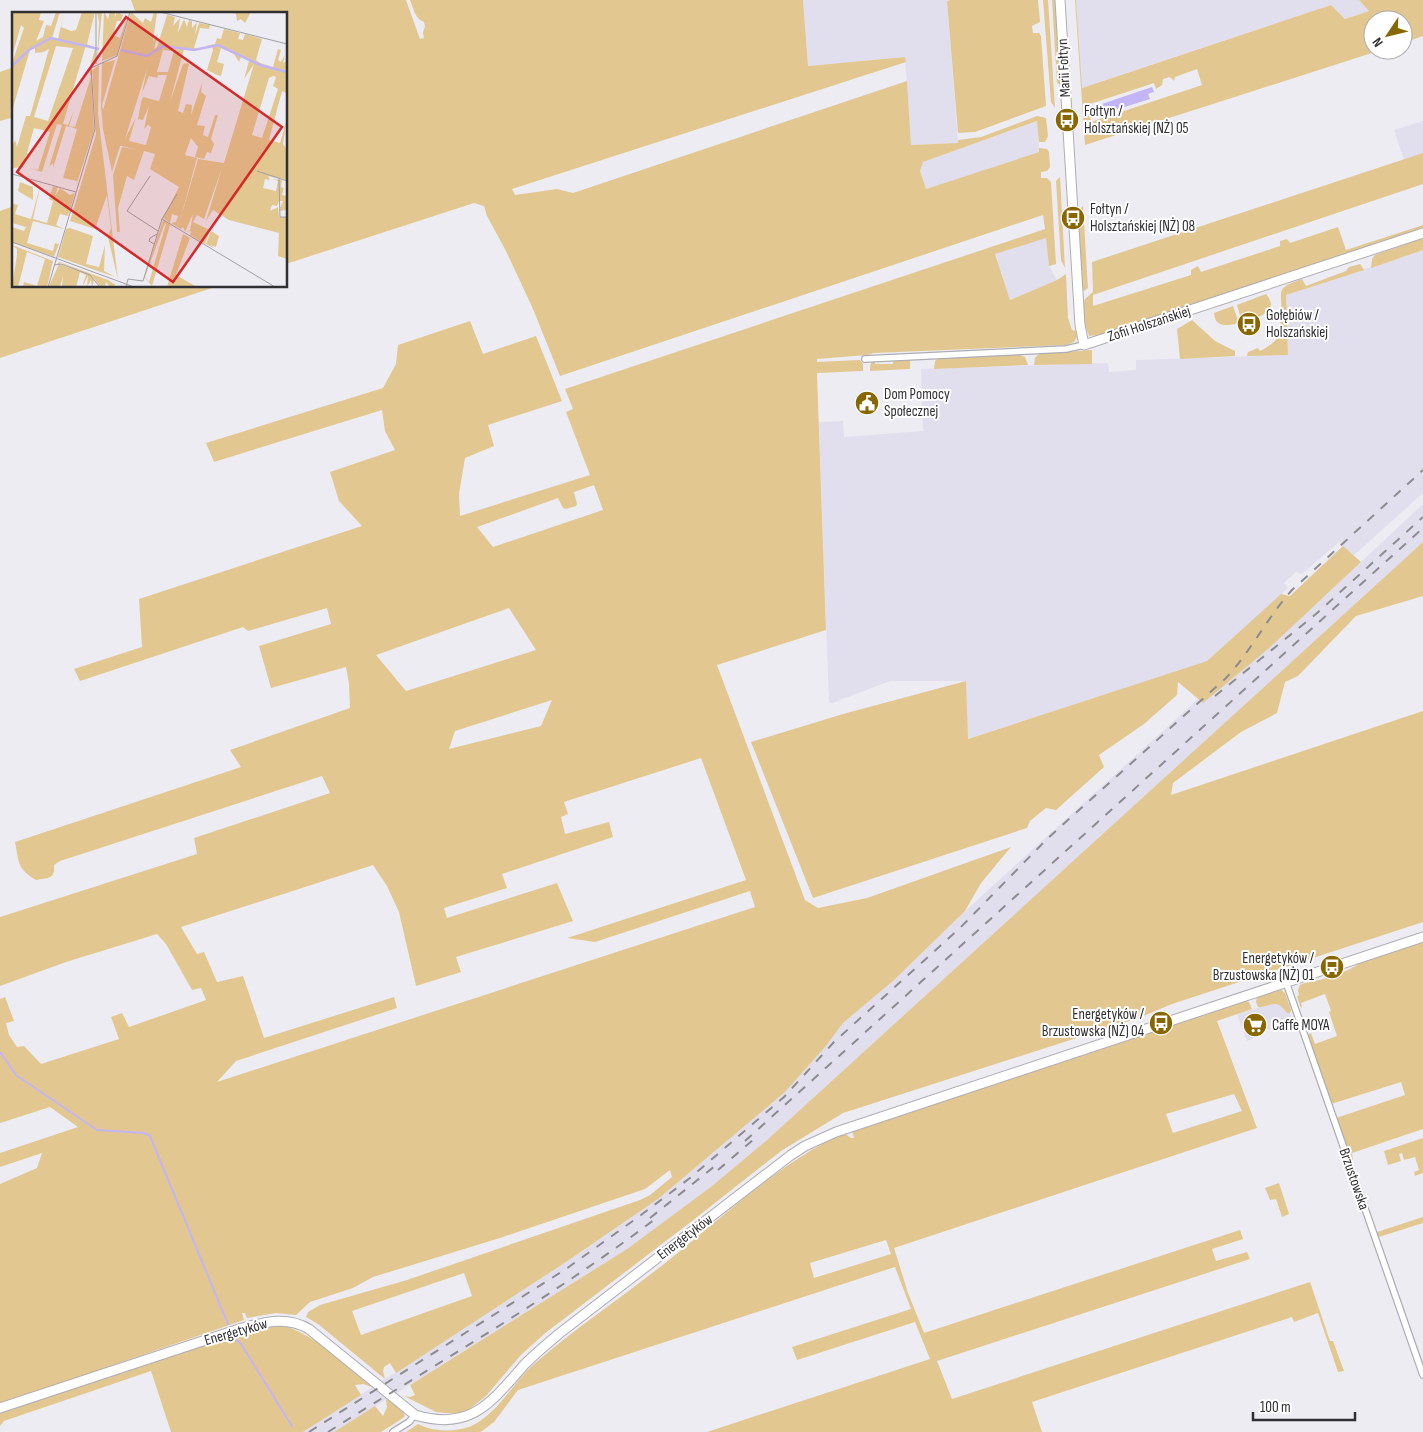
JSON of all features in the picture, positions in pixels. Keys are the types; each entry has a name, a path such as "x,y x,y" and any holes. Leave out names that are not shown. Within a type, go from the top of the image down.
{"main road":[{"name":"Marii Fołtyn","path":"1060,0 1080,326 1084,345"},
{"name":"Zofii Holszańskiej","path":"1084,345 1423,233"},
{"name":"Energetyków","path":"0,1408 242,1328 263,1322 291,1321 309,1329 415,1415 431,1423 452,1426 474,1418 492,1403 526,1364 560,1333 791,1155 820,1139 836,1132 1423,937"}],"street":[{"name":"Zofii Holszańskiej","path":"865,359 1066,349 1084,345"},
{"name":"Brzustowska","path":"1286,982 1423,1375"},
{"path":"393,1432 409,1422 415,1415"}],"shaded area":[{"path":"131,0 406,0 420,39 424,38 424,22 416,16 410,0 803,0 808,66 905,57 906,62 512,189 515,195 557,189 573,193 907,81 911,145 958,143 958,140 981,137 1037,116 1046,118 1048,136 1045,142 1039,142 1037,121 923,162 920,171 926,189 1039,152 1039,148 1047,149 1050,167 1047,171 1041,172 1041,178 1047,178 1051,182 1056,264 1049,266 1046,238 995,254 1010,300 1057,280 1066,274 1068,318 1072,330 1076,331 1077,337 1074,342 1066,345 874,353 817,359 817,362 860,360 863,364 863,371 817,373 826,630 717,665 805,900 818,908 867,898 1011,847 981,883 965,911 893,981 843,1023 826,1046 785,1092 658,1199 566,1262 396,1373 390,1363 384,1367 385,1379 318,1324 306,1317 308,1312 320,1305 407,1280 640,1200 650,1195 672,1177 670,1170 645,1189 500,1238 373,1277 353,1288 310,1302 296,1315 276,1313 247,1318 245,1313 242,1313 244,1320 0,1404 0,1184 37,1168 42,1153 0,1167 0,1153 78,1127 50,1107 0,1123 0,999 5,997 14,1021 6,1023 9,1035 17,1047 24,1046 41,1064 119,1039 111,1017 122,1013 129,1027 206,1000 201,988 192,990 166,944 157,934 66,962 0,986 0,917 197,854 194,838 330,793 322,776 60,861 54,865 52,875 44,879 36,880 25,872 18,860 15,842 241,767 230,750 350,708 346,667 271,688 259,646 331,624 327,608 248,631 243,627 80,681 74,669 142,647 139,599 362,526 339,501 330,472 395,450 385,431 382,410 214,462 206,443 383,388 396,364 398,345 470,321 483,354 536,336 562,401 488,425 494,446 465,458 459,494 460,516 590,475 566,412 573,409 565,389 1045,229 1043,215 560,376 533,309 506,251 487,216 484,206 474,203 288,263 288,12 135,12","holes":["594,485 603,510 493,547 477,527 558,498 563,508 576,506 574,492","509,608 536,650 406,691 376,655","552,700 541,726 449,749 455,731","701,758 746,880 567,938 595,942 750,891 755,907 217,1082 236,1061 397,1008 394,997 264,1038 243,976 217,982 204,952 197,954 181,927 373,865 387,886 399,912 416,986 461,972 456,957 573,921 557,883 447,918 444,908 507,888 502,874 613,837 609,822 565,834 561,817 568,814 564,802","464,1273 472,1296 361,1335 352,1311"]},
{"path":"803,0 947,0 958,143 911,145 905,57 808,66"},
{"path":"1038,0 1040,22 1032,26 1033,33 1039,33 1041,36 1046,106 975,132 958,133 947,1"},
{"path":"1043,0 1048,0 1055,108 1051,102"},
{"path":"1052,0 1056,0 1061,85 1057,83"},
{"path":"1075,0 1082,88 1331,5 1345,19 1363,13 1363,56 1085,145","holes":["1197,69 1202,85 1091,122 1090,104 1154,83 1156,89 1162,85 1163,79 1170,77 1174,81 1175,77"]},
{"path":"1076,0 1359,0 1368,10 1363,10 1363,13 1345,19 1331,5 1081,88"},
{"path":"1359,0 1423,0 1423,36 1413,40 1413,10 1368,10"},
{"path":"12,68 12,118 0,121 0,72"},
{"path":"1152,87 1154,92 1148,94 1150,99 1093,117 1093,107"},
{"path":"1038,121 1039,152 926,189 920,171 922,162"},
{"path":"1423,121 1423,153 1404,160 1394,130"},
{"path":"1423,153 1423,184 1093,295 1093,306 1191,275 1191,270 1198,266 1201,272 1280,246 1280,241 1287,239 1290,243 1338,227 1346,250 1423,225 1423,229 1099,337 1098,335 1089,336 1086,328 1084,328 1083,304 1085,299 1093,292 1092,262"},
{"path":"1060,177 1065,268 1061,260 1056,181"},
{"path":"1083,206 1088,288 1084,291 1081,287 1077,214"},
{"path":"12,207 12,288 212,288 0,358 0,211"},
{"path":"1046,237 1049,266 1057,280 1010,300 995,253"},
{"path":"1423,238 1423,250 1371,268 1372,259 1375,255"},
{"path":"1423,250 1423,493 1353,556 1339,542 1302,574 1296,572 1284,583 1288,588 1207,661 967,739 966,681 890,681 832,703 829,702 819,422 843,421 844,437 923,431 921,369 1108,363 1109,372 1136,370 1136,360 1288,355 1285,295"},
{"path":"1360,264 1364,270 1286,295 1288,355 1247,356 1248,352 1258,348 1260,351 1270,345 1278,338 1282,331 1279,330 1282,316 1281,294 1284,287 1302,279 1306,286"},
{"path":"1266,294 1270,300 1271,306 1269,310 1265,314 1242,322 1237,305"},
{"path":"1233,306 1239,323 1219,324 1214,313"},
{"path":"1192,320 1215,341 1235,351 1235,356 1180,359 1177,329"},
{"path":"1092,350 1092,364 1034,365 1035,358 1039,354"},
{"path":"1017,354 1025,357 1028,365 934,369 935,361 941,357"},
{"path":"893,358 910,358 910,369 870,371 873,361 875,360 875,364 893,364"},
{"path":"1423,504 1423,542 767,1140 712,1186 627,1249 334,1432 303,1432 566,1262 658,1199 785,1092 826,1046 843,1023 893,981 965,911 1198,699 1203,703 1327,594"},
{"path":"1423,542 1423,596 1356,616 1298,676 1285,682 1277,713 1241,732 1173,783 1171,795 1423,711 1423,922 1172,1004 1136,1019 843,1113 781,1151 544,1334 520,1356 486,1396 467,1411 457,1414 436,1412 404,1396 410,1397 415,1395 410,1385 627,1249 712,1186 767,1140"},
{"path":"1343,546 1361,562 1268,649 1203,703 1178,682 1177,695 1144,724 1099,755 1104,767 1056,810 1046,808 1030,821 1027,828 813,898 751,742 843,714 966,681 968,739 1207,661 1281,594 1290,596"},
{"path":"1423,942 1423,1129 1352,1153 1353,1160 1351,1160 1336,1118 1405,1095 1401,1082 1331,1104 1307,1035 1311,1033 1315,1044 1337,1036 1329,1012 1331,1011 1325,994 1301,1003 1301,1008 1297,997 1299,995 1298,990 1300,985 1339,974 1357,965 1356,963"},
{"path":"1280,989 1285,993 1291,1010 1290,1013 1287,1013 1277,1004 1258,1007 1257,997"},
{"path":"1243,1000 1249,1002 1252,1009 1217,1021 1257,1128 894,1248 908,1293 924,1333 1240,1230 1243,1239 1212,1249 1216,1261 1247,1252 1250,1259 937,1361 952,1399 1310,1282 1330,1341 1333,1341 1344,1371 1338,1372 1318,1313 1294,1322 1292,1317 1032,1402 1042,1432 707,1432 930,1359 915,1322 797,1360 792,1347 911,1309 895,1267 518,1390 494,1422 480,1432 406,1432 418,1424 430,1429 456,1430 479,1422 496,1407 534,1364 669,1260 753,1191 820,1145 844,1133 854,1138 852,1130","holes":["1234,1094 1242,1111 1173,1133 1166,1114","886,1240 891,1254 814,1278 810,1263"]},
{"path":"1275,1003 1282,1005 1286,1012 1290,1013 1293,1022 1261,1032 1262,1035 1247,1041 1237,1014"},
{"path":"1423,1138 1423,1173 1415,1176 1414,1172 1419,1170 1415,1157 1404,1160 1402,1153 1399,1154 1401,1161 1388,1165 1384,1151"},
{"path":"1279,1183 1289,1214 1282,1217 1276,1199 1270,1200 1265,1188"},
{"path":"1423,1217 1423,1223 1379,1237 1377,1232"},
{"path":"283,1325 296,1330 319,1344 372,1387 363,1384 355,1385 361,1395 303,1432 171,1432 151,1371 4,1421 0,1426 0,1411 262,1326"},
{"path":"387,1399 402,1410 405,1416 381,1432 334,1432 375,1406 383,1416 387,1407"}],"waterway":[{"path":"0,1052 16,1075 97,1130 144,1133 150,1136 228,1324"},
{"path":"235,1339 241,1344 292,1426"}],"railway":[{"path":"309,1432 566,1269 690,1178 784,1097 834,1042 960,928 1048,838 1226,678 1292,590 1423,470"},
{"path":"1215,696 1316,614 1423,517"},
{"path":"745,1141 1423,528"},
{"path":"718,1170 754,1139"},
{"path":"650,1218 720,1162"},
{"path":"328,1432 538,1301 659,1216"}],"place":[{"name":"Fołtyn / Holsztańskiej (NŻ) 05","path":"1067,120"},
{"name":"Fołtyn / Holsztańskiej (NŻ) 08","path":"1073,218"},
{"name":"Gołębiów / Holszańskiej","path":"1249,324"},
{"name":"Dom Pomocy Społecznej","path":"867,403"},
{"name":"Energetyków / Brzustowska (NŻ) 01","path":"1332,967"},
{"name":"Energetyków / Brzustowska (NŻ) 04","path":"1161,1023"},
{"name":"Caffe MOYA","path":"1255,1025"}]}
